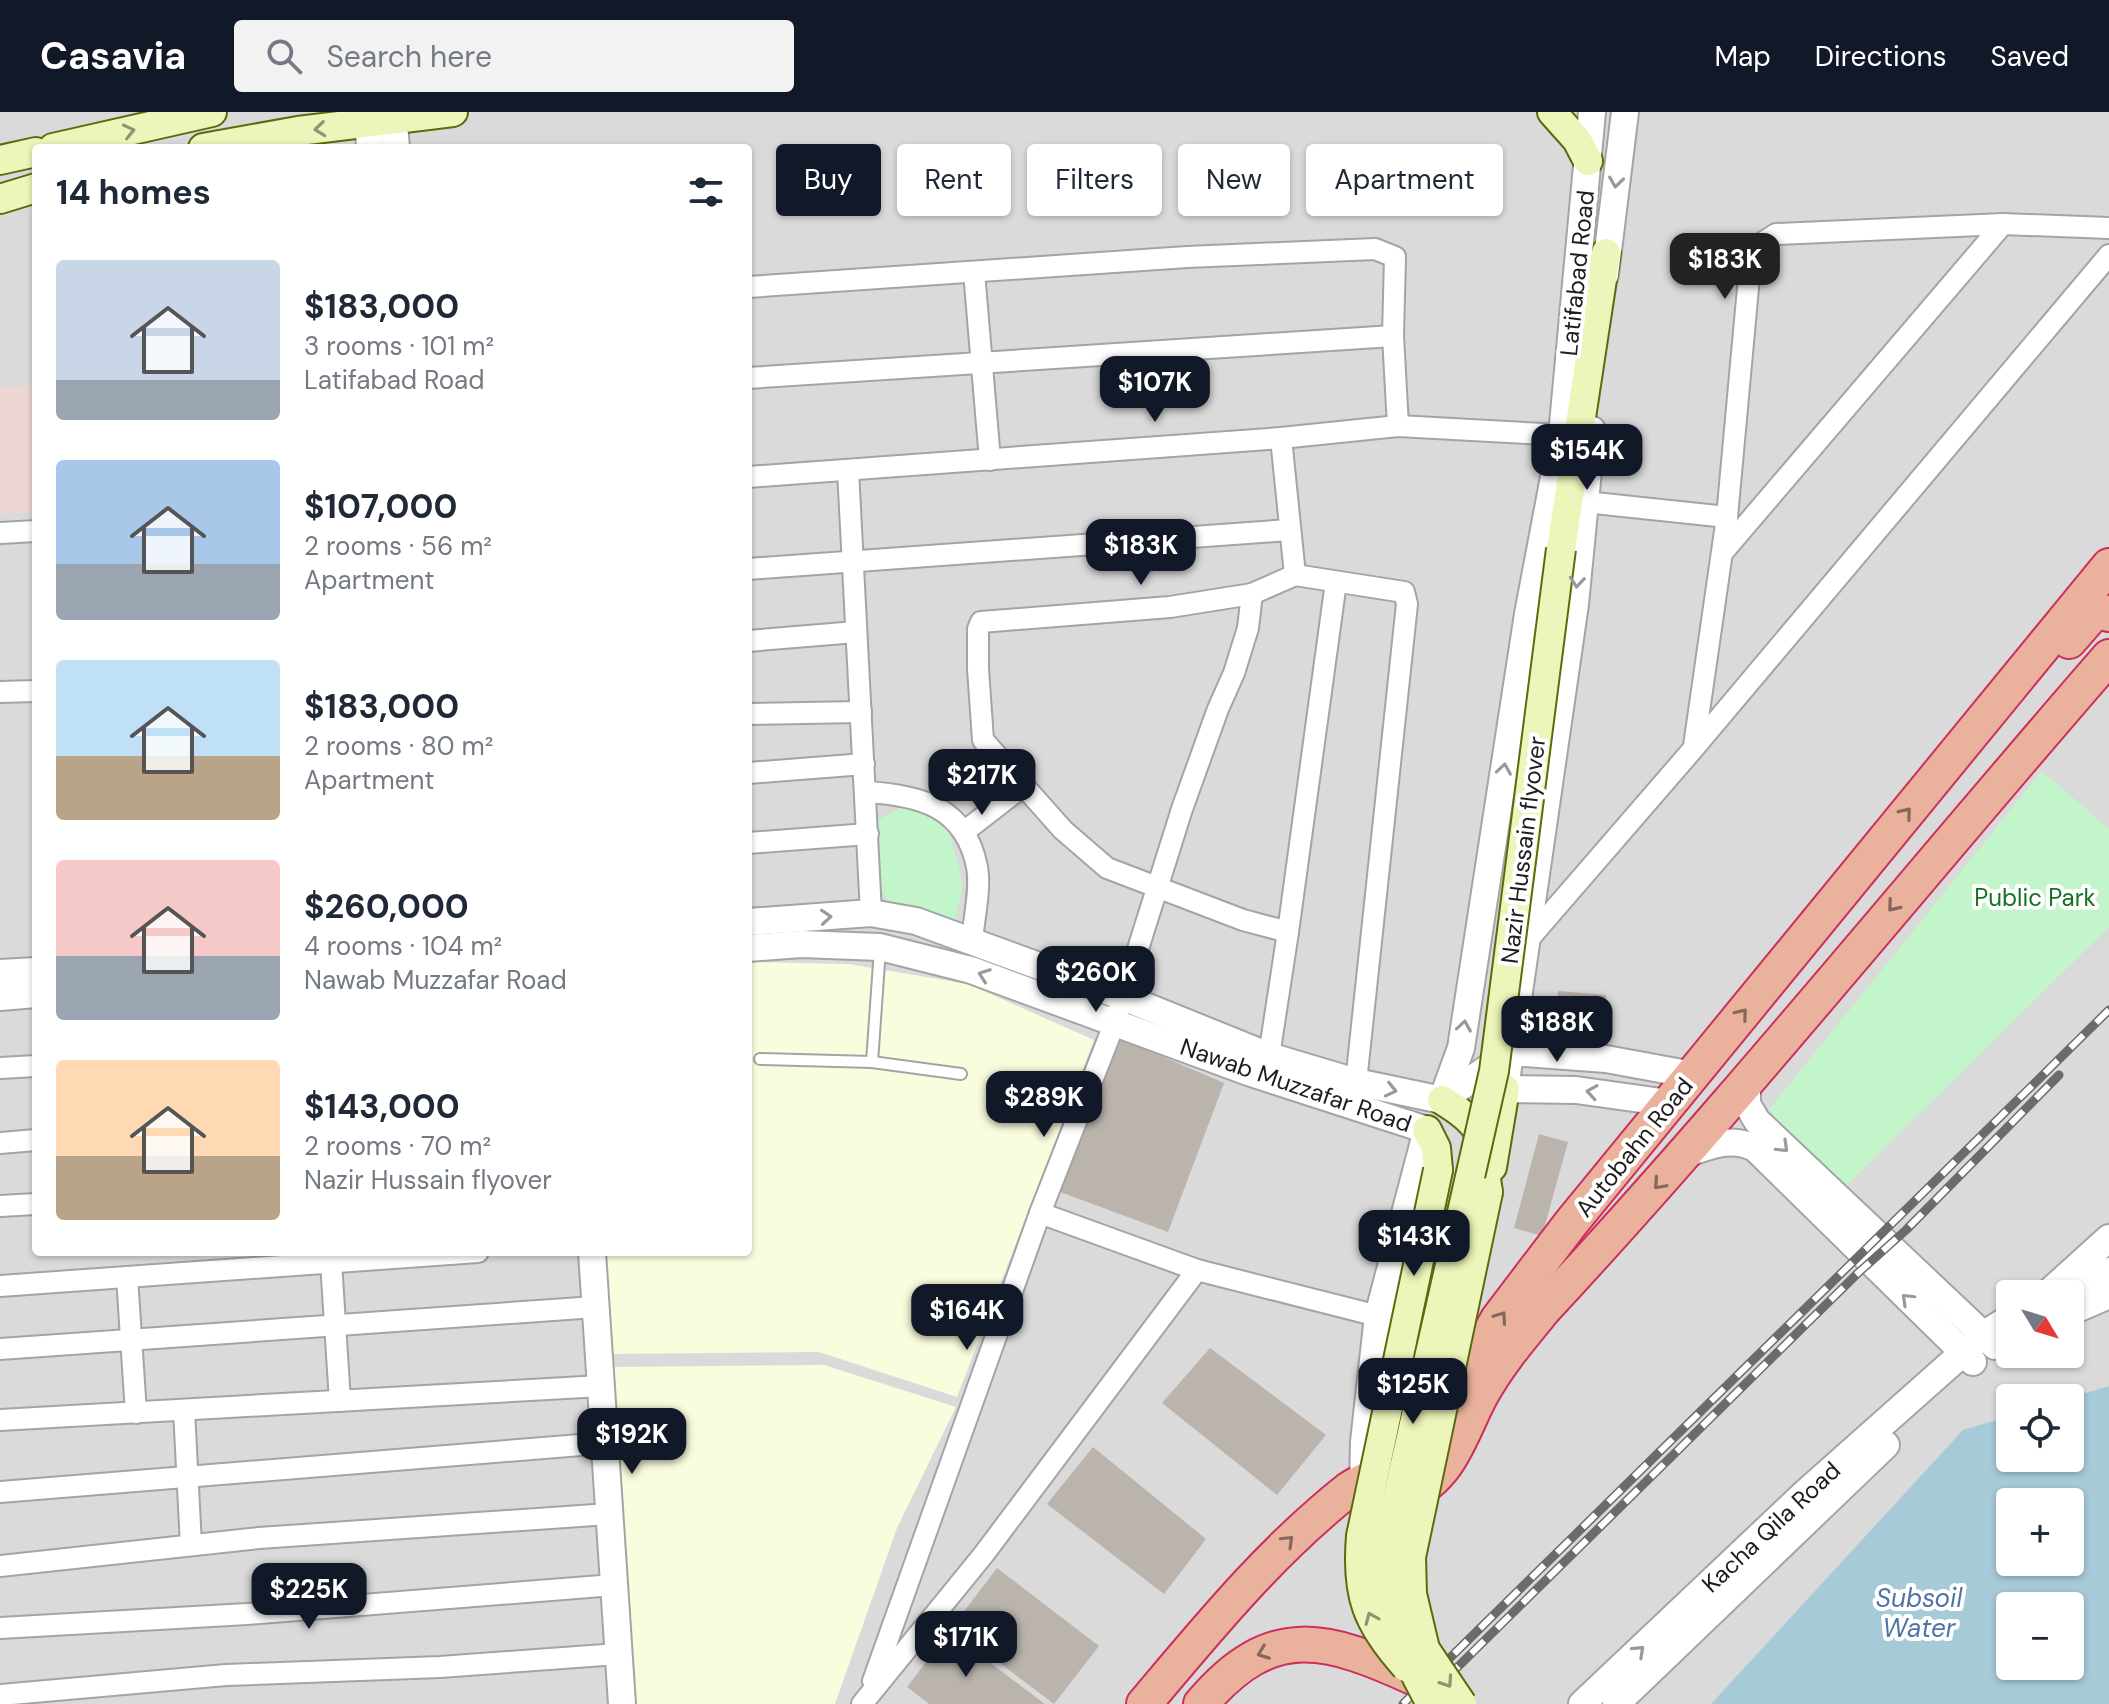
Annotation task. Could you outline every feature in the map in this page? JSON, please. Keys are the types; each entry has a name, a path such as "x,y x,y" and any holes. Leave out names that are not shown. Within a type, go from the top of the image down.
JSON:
{"highway":[{"name":"Autobahn Road","path":"1174,1704 1265,1594 1351,1518 1363,1497 1441,1422 1498,1319 1669,1103 2109,566"},
{"path":"1973,731 2001,724 2096,610 2109,614"},
{"path":"2010,770 2025,730 2109,629"},
{"name":"Autobahn Road","path":"1363,1497 1423,1488 1447,1464 1481,1395 1512,1347 1747,1083 2109,657"},
{"name":"Autobahn Road","path":"1144,1704 1246,1583 1294,1535 1352,1487 1363,1497"},
{"path":"1201,1704 1233,1669 1269,1649 1283,1646 1338,1648 1424,1678"}],"main road":[{"path":"71,144 212,112"},
{"path":"225,144 298,131 382,127 453,112"},
{"path":"1552,112 1577,140 1588,161"},
{"path":"0,160 32,153"},
{"path":"0,199 32,189"},
{"path":"1561,549 1606,253"},
{"path":"1561,549 1562,435"},
{"name":"Nazir Hussain flyover","path":"1462,1704 1424,1678 1394,1618 1384,1582 1385,1552 1494,1071 1561,549"},
{"path":"1424,1678 1412,1594 1411,1557 1488,1192 1505,1089"},
{"path":"1442,1100 1470,1118 1478,1128 1488,1192"},
{"path":"1424,1678 1380,1638 1368,1616 1361,1591 1359,1559 1361,1536 1438,1170 1436,1148 1427,1130"}],"street":[{"name":"Latifabad Road","path":"1442,1100 1461,1048 1528,614 1562,435 1574,278 1592,112"},
{"name":"Latifabad Road","path":"1505,1089 1575,604 1606,253 1625,112"},
{"path":"1694,748 1723,552 1750,266 1759,245 1776,234 2003,224 2109,228"},
{"path":"1723,552 2003,224"},
{"path":"752,287 1187,257 1375,249 1395,257 1393,336 1398,426"},
{"path":"1528,940 1694,748 2109,255"},
{"path":"974,272 990,460"},
{"path":"752,378 1393,336"},
{"path":"752,477 1281,438 1398,426 1562,435"},
{"path":"1281,438 1295,575"},
{"path":"848,470 871,913"},
{"path":"1585,502 1727,517"},
{"path":"752,569 852,559 1289,530"},
{"path":"0,533 32,531"},
{"path":"1288,932 1243,920 1107,868 1063,830 983,740 978,669 981,622 1170,607 1252,594 1295,575 1404,592 1407,597 1356,1082"},
{"path":"1269,1056 1336,582"},
{"path":"865,1700 1040,1213 1119,1010 1157,886 1218,709 1234,673 1248,628 1252,594"},
{"path":"752,641 856,632"},
{"path":"0,692 32,691"},
{"path":"752,714 861,712"},
{"path":"752,773 864,764"},
{"path":"965,831 1022,787"},
{"path":"866,792 901,794 931,802 965,831 978,869 972,940"},
{"path":"752,843 868,834"},
{"name":"Nawab Muzzafar Road","path":"752,922 871,913 916,921 972,940 1251,1073 1427,1130"},
{"name":"Nawab Muzzafar Road","path":"752,948 801,944 880,947 1119,1010 1356,1082 1442,1100"},
{"path":"0,973 32,971"},
{"path":"0,997 32,994"},
{"path":"1442,1100 1511,1052 1606,1059 1693,1075"},
{"path":"0,1068 32,1066"},
{"path":"1685,1154 1724,1141 1744,1142 1755,1148 1968,1358 1996,1340 1757,1121 1747,1104 1747,1083"},
{"path":"1470,1118 1505,1089 1576,1090 1669,1103"},
{"path":"1363,1497 1364,1442 1378,1316 1427,1130"},
{"path":"0,1143 32,1140"},
{"path":"0,1206 32,1204"},
{"path":"1040,1213 1197,1270 1378,1316"},
{"path":"2065,1280 2109,1238"},
{"path":"0,1286 377,1256"},
{"path":"592,1256 622,1704"},
{"path":"331,1262 340,1401"},
{"path":"865,1700 984,1554 1197,1270"},
{"path":"2084,1281 2109,1271"},
{"path":"127,1277 136,1413"},
{"path":"2084,1306 2109,1295"},
{"path":"0,1349 595,1307"},
{"name":"Kacha Qila Road","path":"1582,1704 1805,1493 1968,1358"},
{"name":"Kacha Qila Road","path":"1616,1704 1968,1358"},
{"path":"0,1420 601,1386"},
{"path":"184,1410 191,1545"},
{"path":"0,1492 605,1443"},
{"path":"0,1566 191,1545 609,1514"},
{"path":"0,1628 247,1614 614,1585"},
{"path":"0,1695 52,1697 226,1675 440,1667 618,1654"}],"lane":[{"path":"872,1062 880,947"},
{"path":"760,1059 872,1062 961,1074"}],"shaded area":[{"path":"0,112 2109,112 2109,1704 0,1704"},
{"path":"32,385 32,512 0,514 0,389"},
{"path":"752,962 848,964 968,984 1094,1040 957,1397 819,1352 609,1354 602,1256 752,1256"},
{"path":"824,1365 956,1407 897,1528 835,1704 636,1704 613,1367"}],"green space":[{"name":"Public Park","path":"2042,771 2109,829 2109,927 1844,1188 1768,1111"},
{"path":"902,807 948,828 963,883 955,922 893,907 881,890 878,820"}],"water":[{"name":"Subsoil Water","path":"2109,1386 2109,1704 1711,1704 1963,1430 1996,1420 1996,1472 2084,1472 2084,1394"}],"building":[{"path":"1558,991 1606,995 1602,1033 1555,1029"},
{"path":"1117,1037 1224,1083 1168,1232 1055,1190"},
{"path":"1539,1134 1568,1142 1542,1236 1514,1228"},
{"path":"1210,1348 1326,1435 1277,1495 1162,1403"},
{"path":"1093,1447 1206,1539 1164,1594 1047,1504"},
{"path":"997,1568 1099,1646 1054,1704 952,1627"},
{"path":"949,1632 1045,1704 929,1704 907,1687"}],"railway":[{"path":"1403,1704 2109,1010"},
{"path":"1420,1704 1858,1273 1906,1230 2059,1075"}]}
